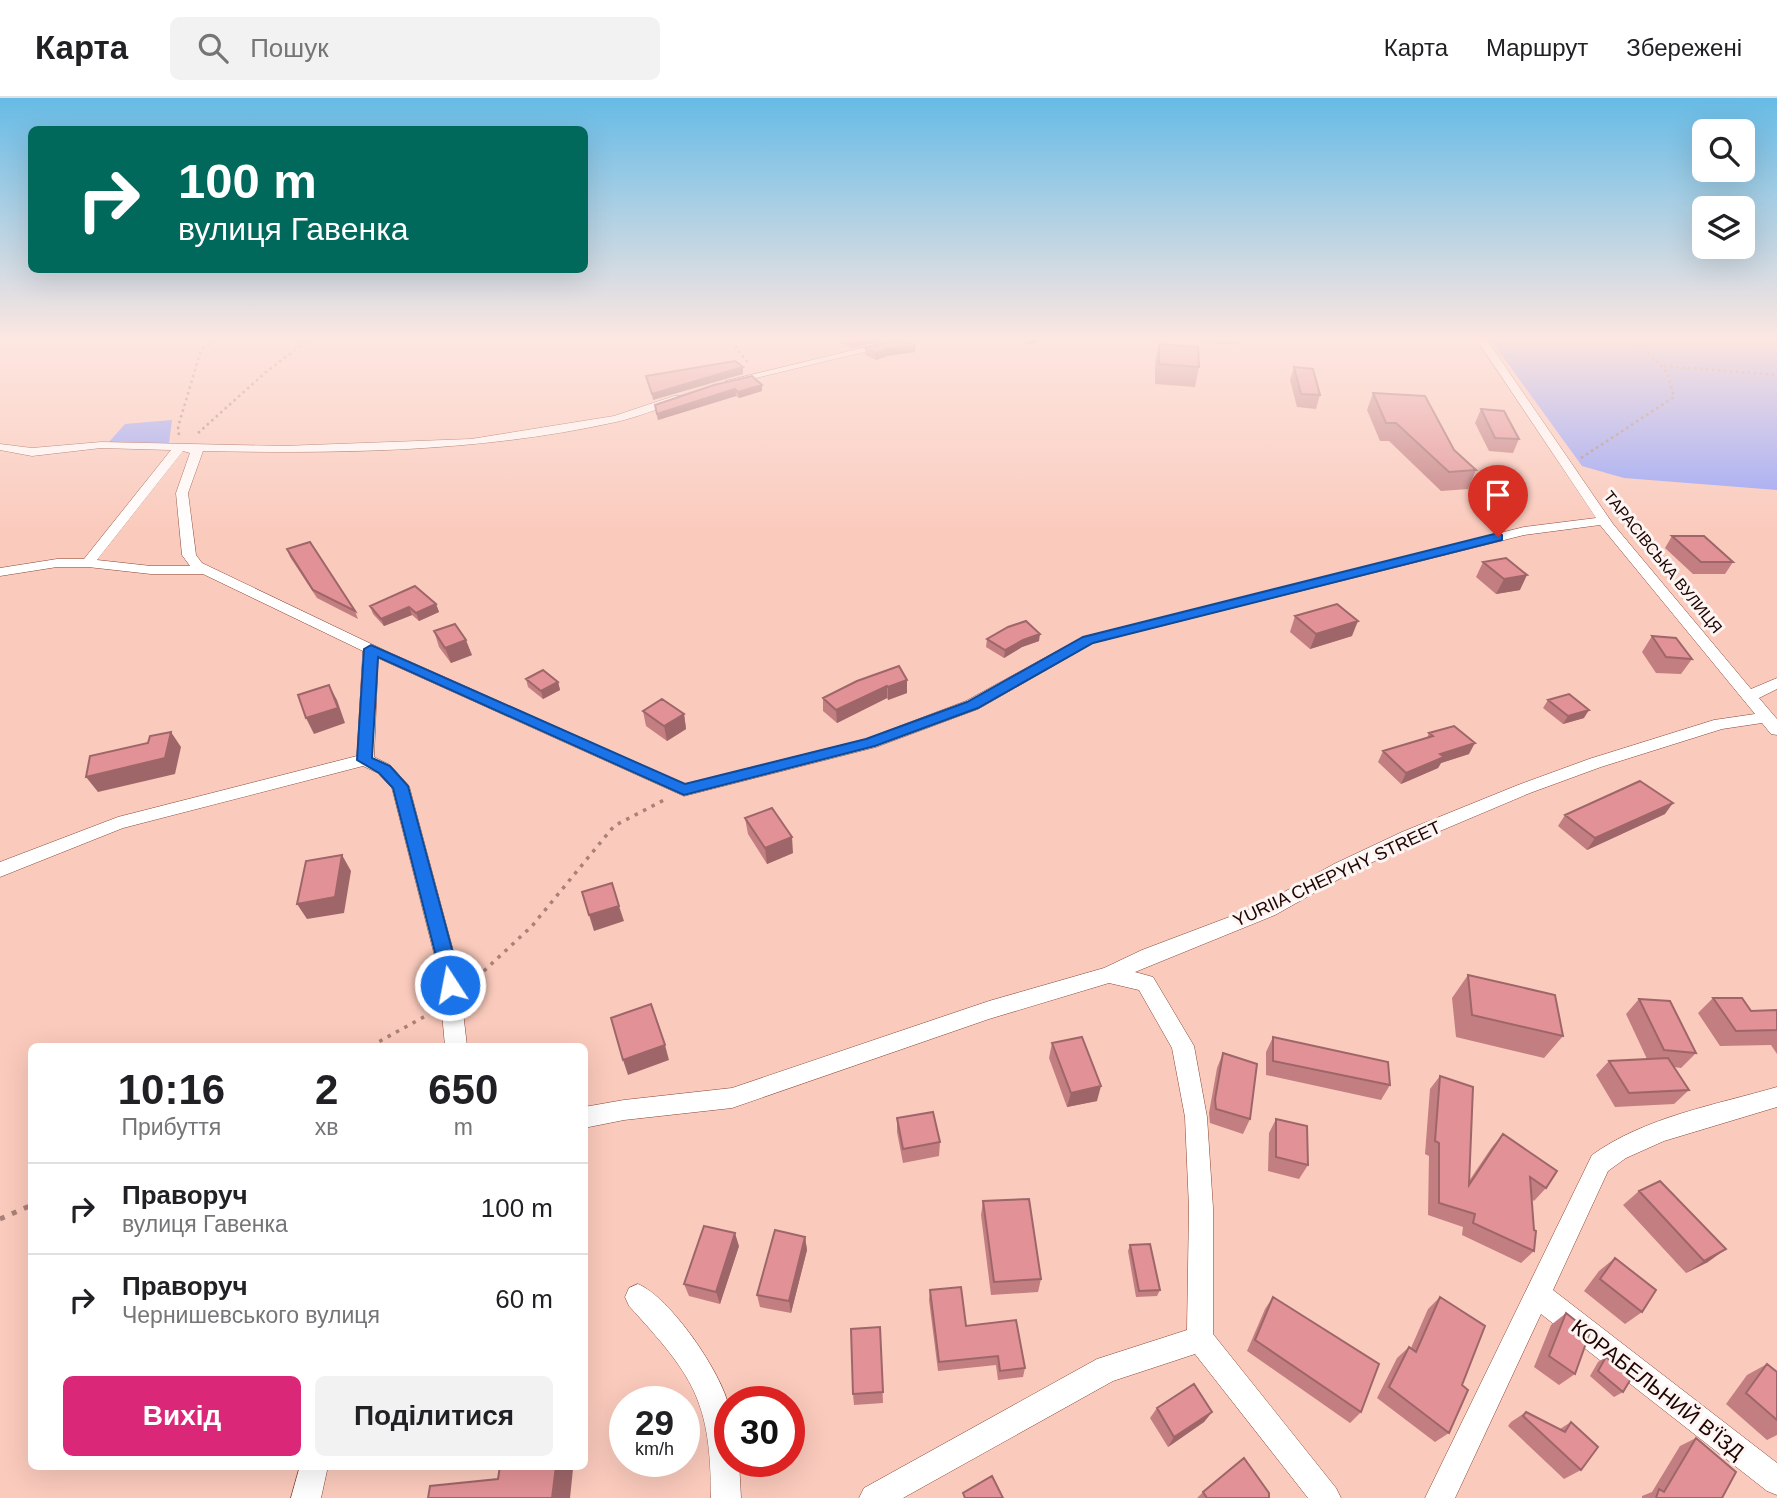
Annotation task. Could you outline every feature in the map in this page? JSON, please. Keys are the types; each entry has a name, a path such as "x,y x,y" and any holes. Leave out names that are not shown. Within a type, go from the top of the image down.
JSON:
{"street":[{"path":"0,447 32,452 101,445 283,449 471,442 616,419 656,405"},
{"name":"ТАРАСІВСЬКА ВУЛИЦЯ","path":"1526,405 1604,521 1749,696 1770,717"},
{"path":"88,563 180,447"},
{"path":"180,447 197,451 182,493 188,555 197,566 371,649 684,790 870,743 972,705 1088,640 1524,531 1604,521"},
{"path":"0,572 57,564 88,563 152,570 205,570"},
{"path":"365,760 371,649"},
{"path":"1749,696 1777,683"},
{"name":"YURIIA CHEPYHY STREET","path":"588,1117 732,1098 989,1010 1109,975 1149,956 1268,910 1341,869 1408,837 1524,789 1720,723 1770,717"},
{"path":"0,870 118,823 365,760 384,769 400,786 448,968 456,1043"},
{"path":"1109,975 1146,984 1183,1046 1196,1117 1200,1195 1200,1339 1326,1498"},
{"path":"1440,1498 1539,1296 1600,1163 1626,1146 1661,1131 1777,1097"},
{"name":"КОРАБЕЛЬНИЙ В'ЇЗД","path":"1539,1296 1777,1481"},
{"path":"638,1297 683,1348 708,1387 723,1449 726,1498"},
{"path":"874,1498 1107,1369 1200,1339"},
{"path":"306,1498 313,1470"}],"path":[{"path":"180,447 178,427 184,405"},
{"path":"180,447 230,405"},
{"path":"1568,467 1663,405"},
{"path":"376,1043 452,1001 533,926 614,826 684,790"},
{"path":"0,1219 28,1207"}],"shaded area":[{"path":"1538,405 1777,405 1777,490 1624,478 1582,466"},
{"path":"172,420 169,443 109,442 125,424"}],"building":[{"path":"655,405 684,405 657,414"},
{"path":"1378,405 1430,405 1454,450 1476,470 1449,472 1396,423 1386,423"},
{"path":"1481,409 1504,411 1519,439 1495,438"},
{"path":"1672,536 1704,536 1733,562 1701,562"},
{"path":"310,542 355,611 313,590 287,549"},
{"path":"1506,558 1527,575 1504,579 1483,562"},
{"path":"415,586 436,604 416,613 409,607 381,619 370,606"},
{"path":"1337,604 1358,621 1316,634 1295,616"},
{"path":"1026,621 1040,634 1005,650 987,639 1008,627"},
{"path":"455,624 466,640 445,648 434,631"},
{"path":"1652,636 1676,638 1692,659 1666,657"},
{"path":"899,666 907,680 887,686 836,710 823,698 857,681"},
{"path":"543,670 558,682 541,691 526,679"},
{"path":"329,685 338,708 306,718 298,695"},
{"path":"1569,694 1589,710 1568,716 1548,700"},
{"path":"662,699 684,714 664,726 643,711"},
{"path":"1454,726 1475,743 1440,754 1444,757 1406,773 1383,751 1433,736 1429,733"},
{"path":"171,732 165,758 86,777 90,756 148,743 150,736"},
{"path":"1640,781 1673,803 1595,838 1565,815"},
{"path":"772,808 792,837 765,848 745,818"},
{"path":"342,855 335,897 297,904 306,861"},
{"path":"612,883 619,906 589,915 582,892"},
{"path":"1468,975 1555,995 1563,1036 1472,1015"},
{"path":"1713,998 1742,998 1751,1011 1777,1010 1777,1030 1736,1031"},
{"path":"1639,999 1670,1001 1696,1053 1664,1050"},
{"path":"651,1004 665,1045 623,1060 611,1018"},
{"path":"1082,1037 1101,1086 1071,1093 1052,1043"},
{"path":"1273,1037 1388,1062 1390,1085 1273,1061"},
{"path":"1223,1053 1257,1064 1250,1119 1216,1109 1215,1099"},
{"path":"1668,1058 1689,1090 1629,1093 1609,1061"},
{"path":"1440,1076 1473,1087 1469,1185 1503,1134 1557,1171 1546,1188 1530,1177 1536,1231 1534,1251 1473,1223 1475,1214 1439,1203 1439,1143 1435,1141"},
{"path":"933,1112 940,1142 903,1149 897,1118"},
{"path":"1276,1119 1307,1126 1308,1165 1276,1157"},
{"path":"1660,1181 1726,1249 1704,1261 1639,1191"},
{"path":"1029,1199 1041,1279 994,1282 983,1201"},
{"path":"704,1226 735,1233 716,1292 684,1284"},
{"path":"775,1230 805,1237 789,1301 757,1295"},
{"path":"1150,1244 1160,1290 1139,1291 1130,1245"},
{"path":"1615,1258 1656,1290 1642,1312 1600,1279"},
{"path":"961,1287 966,1326 1016,1320 1025,1368 1000,1371 998,1356 939,1362 930,1290"},
{"path":"1273,1297 1379,1364 1361,1412 1255,1340"},
{"path":"1440,1297 1485,1326 1462,1385 1468,1390 1449,1433 1389,1387 1409,1347 1416,1352"},
{"path":"1566,1313 1590,1332 1575,1374 1549,1356"},
{"path":"880,1327 883,1392 853,1394 851,1329"},
{"path":"1606,1357 1632,1377 1623,1392 1598,1371"},
{"path":"1767,1364 1777,1372 1777,1420 1746,1393"},
{"path":"1194,1384 1212,1412 1174,1437 1157,1408"},
{"path":"1526,1412 1565,1432 1571,1422 1598,1447 1581,1470 1523,1416"},
{"path":"1696,1438 1736,1472 1722,1498 1656,1498 1659,1489 1664,1492"},
{"path":"1244,1458 1269,1493 1269,1498 1207,1498 1203,1492"},
{"path":"499,1470 556,1470 552,1498 428,1498 430,1486 498,1479"},
{"path":"992,1476 1003,1498 965,1498 963,1493"}],"route":[{"path":"450,985 448,968 400,786 384,769 365,760 371,649 684,790 870,743 972,705 1088,640 1498,537"}]}
